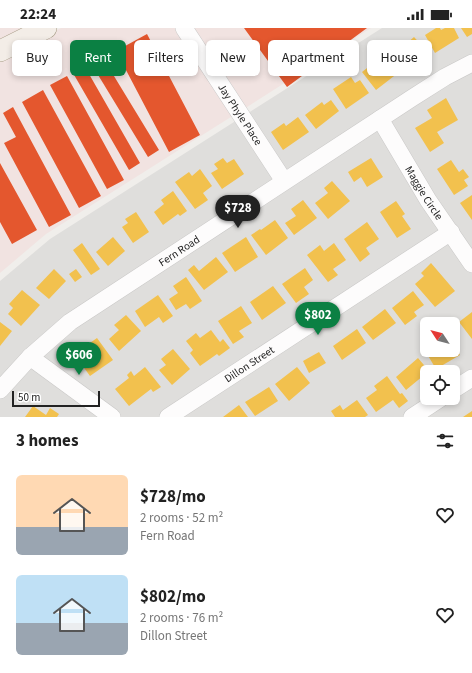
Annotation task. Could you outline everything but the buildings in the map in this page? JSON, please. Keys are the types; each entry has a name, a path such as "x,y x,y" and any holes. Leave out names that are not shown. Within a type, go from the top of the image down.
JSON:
{"main road":[{"path":"0,51 18,34 46,28"}],"street":[{"name":"Jay Phyle Place","path":"184,28 284,181"},
{"name":"Fern Road","path":"0,390 30,356 70,322 445,77 472,63"},
{"name":"Maggie Circle","path":"380,119 428,200 472,264"},
{"name":"Dillon Street","path":"168,417 451,232"},
{"path":"30,356 112,417"},
{"path":"460,386 472,378"},
{"path":"412,417 430,405"}],"shaded area":[{"path":"0,28 31,28 0,43"},
{"path":"61,28 176,28 184,40 134,40 134,76 198,76 198,61 206,73 206,76 208,76 234,115 46,234 0,273 0,58 12,52 12,76 62,76 62,40 37,40"},
{"path":"191,28 371,28 352,40 268,40 268,76 296,76 244,109 222,76 260,76 260,40 206,40 206,51"},
{"path":"382,28 472,28 472,417 0,417 0,281 50,239 306,76 359,76 359,43"}]}
